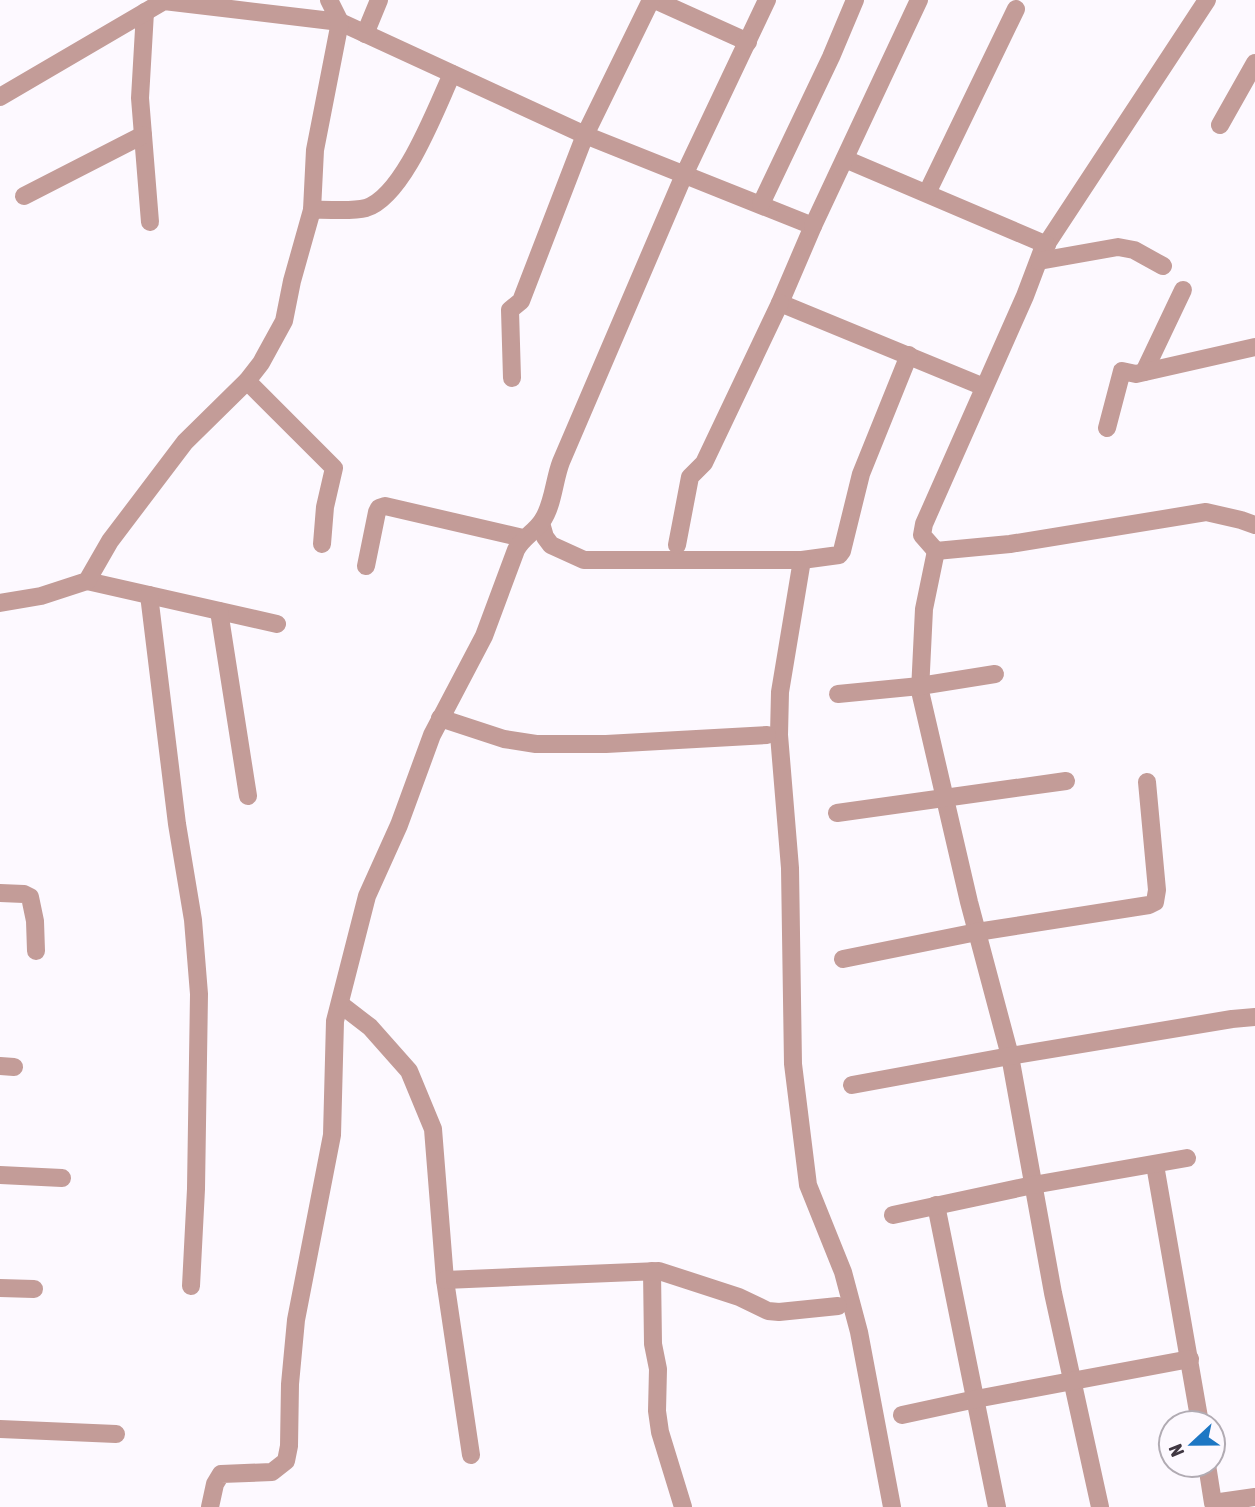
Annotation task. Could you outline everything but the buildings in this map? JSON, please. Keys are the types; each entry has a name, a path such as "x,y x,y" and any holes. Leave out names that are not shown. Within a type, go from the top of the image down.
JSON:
{"street":[{"path":"87,581 110,541 185,442 247,381 261,363 284,321 312,210 316,150 340,22 329,0"},
{"path":"365,34 379,0"},
{"path":"512,379 510,310 522,301 585,135 653,0 748,42"},
{"path":"210,1507 215,1484 222,1474 272,1472 286,1461 296,1320 332,1135 333,1031 367,896 399,825 440,718 484,636 516,550 523,538 541,523 549,507 553,482 561,462 684,175 767,0"},
{"path":"761,204 855,0"},
{"path":"677,545 690,477 704,463 919,0"},
{"path":"936,551 922,535 924,524 1043,253 1207,0"},
{"path":"0,97 161,1 340,22 585,135 813,226"},
{"path":"927,193 1016,9"},
{"path":"145,12 139,97 150,222"},
{"path":"1220,125 1255,63"},
{"path":"312,210 365,208 377,202 394,187 408,166 452,74"},
{"path":"24,196 143,135"},
{"path":"845,159 927,193 1043,253 1118,247 1134,250 1163,266"},
{"path":"1144,372 1183,290"},
{"path":"780,303 984,387"},
{"path":"1107,428 1122,371 1136,374 1255,346"},
{"path":"541,523 545,537 551,545 584,560 802,560 839,555 861,474 909,355"},
{"path":"247,381 334,468 325,507 322,544"},
{"path":"366,566 377,512 385,506 523,538"},
{"path":"936,551 1010,544 1206,512 1255,525"},
{"path":"936,551 923,609 920,686 977,932 1010,1056 1053,1293 1100,1507"},
{"path":"802,560 780,692 779,735 790,868 793,1064 808,1185 843,1272 859,1332 892,1507"},
{"path":"0,603 41,596 87,581 277,624"},
{"path":"149,595 177,824 193,920 199,994 196,1189 191,1286"},
{"path":"219,611 248,796"},
{"path":"838,694 920,686 995,674"},
{"path":"440,718 504,739 536,744 606,744 767,735"},
{"path":"837,813 1066,781"},
{"path":"843,959 977,932 1155,902 1157,890 1147,782"},
{"path":"0,893 24,894 30,897 35,921 36,951"},
{"path":"340,1004 370,1027 409,1071 433,1129 445,1280 471,1455"},
{"path":"852,1085 1010,1056 1255,1017"},
{"path":"893,1215 1033,1185 1187,1158"},
{"path":"1155,1165 1198,1409"},
{"path":"0,1175 62,1178"},
{"path":"936,1205 997,1507"},
{"path":"445,1280 652,1271 738,1297 768,1311 838,1306"},
{"path":"652,1271 653,1344 658,1369 657,1411 660,1432 683,1507"},
{"path":"0,1288 34,1289"},
{"path":"902,1415 1190,1359"},
{"path":"0,1429 116,1434"},
{"path":"1209,1479 1213,1503 1255,1497"}]}
